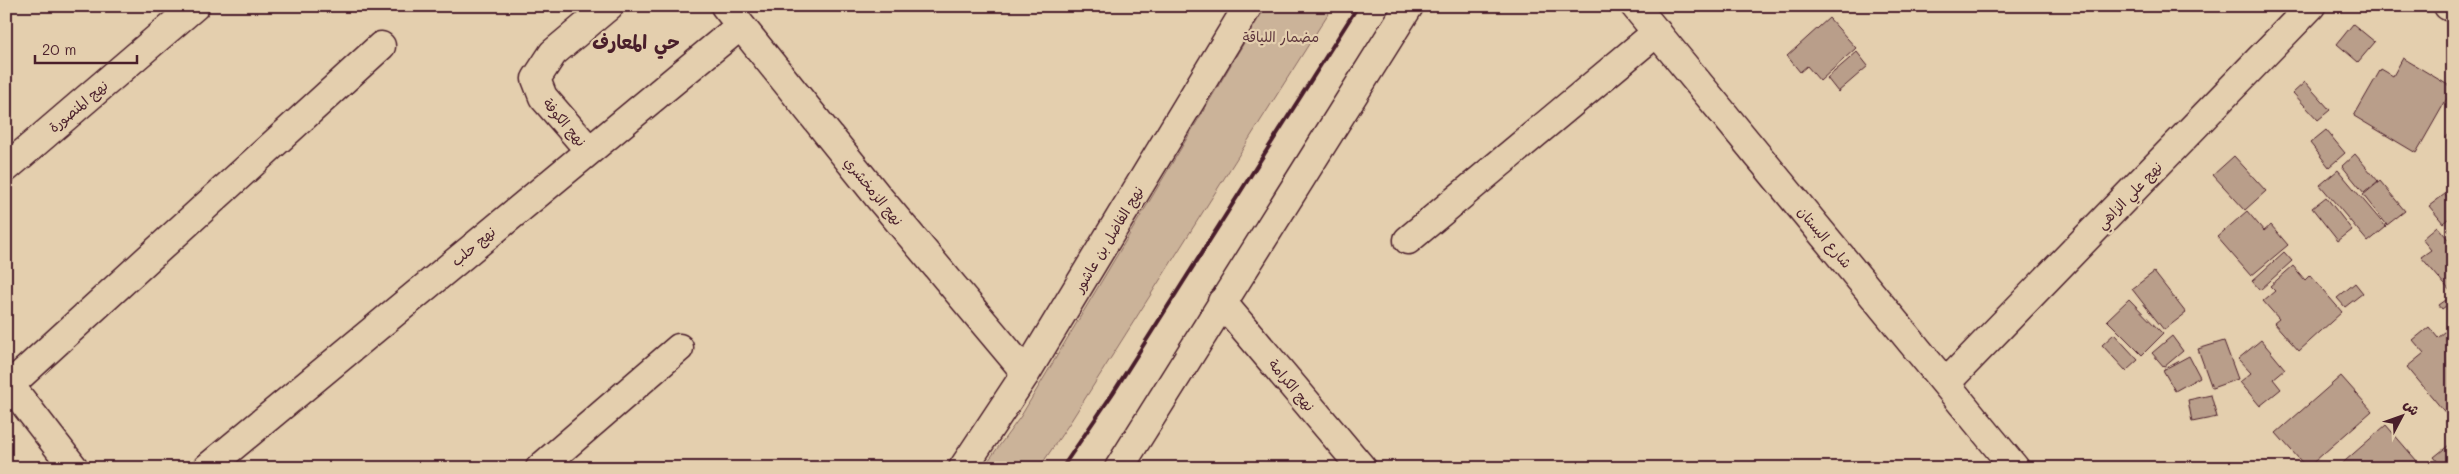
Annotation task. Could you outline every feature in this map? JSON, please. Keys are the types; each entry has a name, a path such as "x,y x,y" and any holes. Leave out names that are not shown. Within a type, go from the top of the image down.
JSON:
{"street":[{"name":"نهج المنصورة","path":"6,168 195,6"},
{"name":"نهج الكوفة","path":"589,150 543,97 536,79 553,53 609,6"},
{"name":"نهج الفاضل بن عاشور","path":"963,468 1026,373 1248,6"},
{"path":"1120,468 1222,302 1409,6"},
{"name":"شارع البستان","path":"1635,6 2015,468"},
{"name":"نهج علي الزاهي","path":"1946,383 2311,6"},
{"path":"2448,6 2453,8"},
{"name":"نهج حلب","path":"207,468 589,150 732,16"},
{"name":"نهج الزمخشري","path":"732,16 880,200 1026,373"},
{"path":"1408,240 1657,32"},
{"path":"74,468 8,382 381,46"},
{"name":"نهج الكرامة","path":"1222,302 1362,468"},
{"path":"540,468 679,348"}],"green space":[{"name":"مضمار اللياقة","path":"1266,6 1333,6 1069,424 1039,468 983,468 1021,416"}],"building":[{"path":"1829,18 1856,48 1820,81 1807,66 1800,72 1787,56"},
{"path":"2353,24 2375,42 2358,62 2337,44"},
{"path":"1857,52 1868,66 1838,92 1827,78"},
{"path":"2403,58 2453,88 2416,153 2354,116 2381,69 2393,76"},
{"path":"2305,82 2330,110 2318,120 2293,93"},
{"path":"2326,130 2345,153 2329,167 2310,143"},
{"path":"2453,131 2453,145 2446,137"},
{"path":"2355,154 2378,181 2364,193 2342,166"},
{"path":"2234,156 2266,191 2245,210 2213,175"},
{"path":"2338,170 2386,227 2368,242 2320,185"},
{"path":"2380,181 2405,211 2387,225 2363,195"},
{"path":"2445,194 2453,203 2453,215 2443,223 2429,206"},
{"path":"2326,197 2352,230 2338,241 2312,208"},
{"path":"2247,211 2264,231 2271,225 2288,245 2251,276 2217,237"},
{"path":"2453,225 2453,237 2447,229"},
{"path":"2437,226 2453,245 2453,291 2451,292 2421,257 2431,250 2422,239"},
{"path":"2284,252 2292,261 2260,290 2252,281"},
{"path":"2293,266 2305,280 2310,275 2342,312 2299,351 2274,323 2279,319 2263,301 2275,291 2270,286"},
{"path":"2154,272 2186,313 2164,330 2132,289"},
{"path":"2355,283 2363,293 2345,307 2337,298"},
{"path":"2453,295 2453,311 2446,306 2442,309 2439,305"},
{"path":"2129,299 2163,334 2142,355 2107,320"},
{"path":"2429,327 2438,338 2446,331 2453,339 2453,422 2407,367 2424,353 2413,340"},
{"path":"2114,334 2138,360 2126,371 2102,345"},
{"path":"2172,336 2183,351 2164,367 2152,353"},
{"path":"2261,340 2285,369 2273,379 2281,389 2260,406 2240,382 2251,373 2238,359"},
{"path":"2224,341 2238,379 2212,388 2198,349"},
{"path":"2189,356 2200,377 2175,391 2163,370"},
{"path":"2341,376 2372,411 2307,468 2276,433"},
{"path":"2211,395 2217,417 2192,422 2188,400"},
{"path":"2386,425 2423,468 2337,468"},
{"path":"2449,445 2453,450 2453,468 2443,468 2434,457"}],"railway":[{"path":"1062,468 1113,393 1358,6"}],"district":[{"name":"حي المعارف","path":"636,41"}]}
